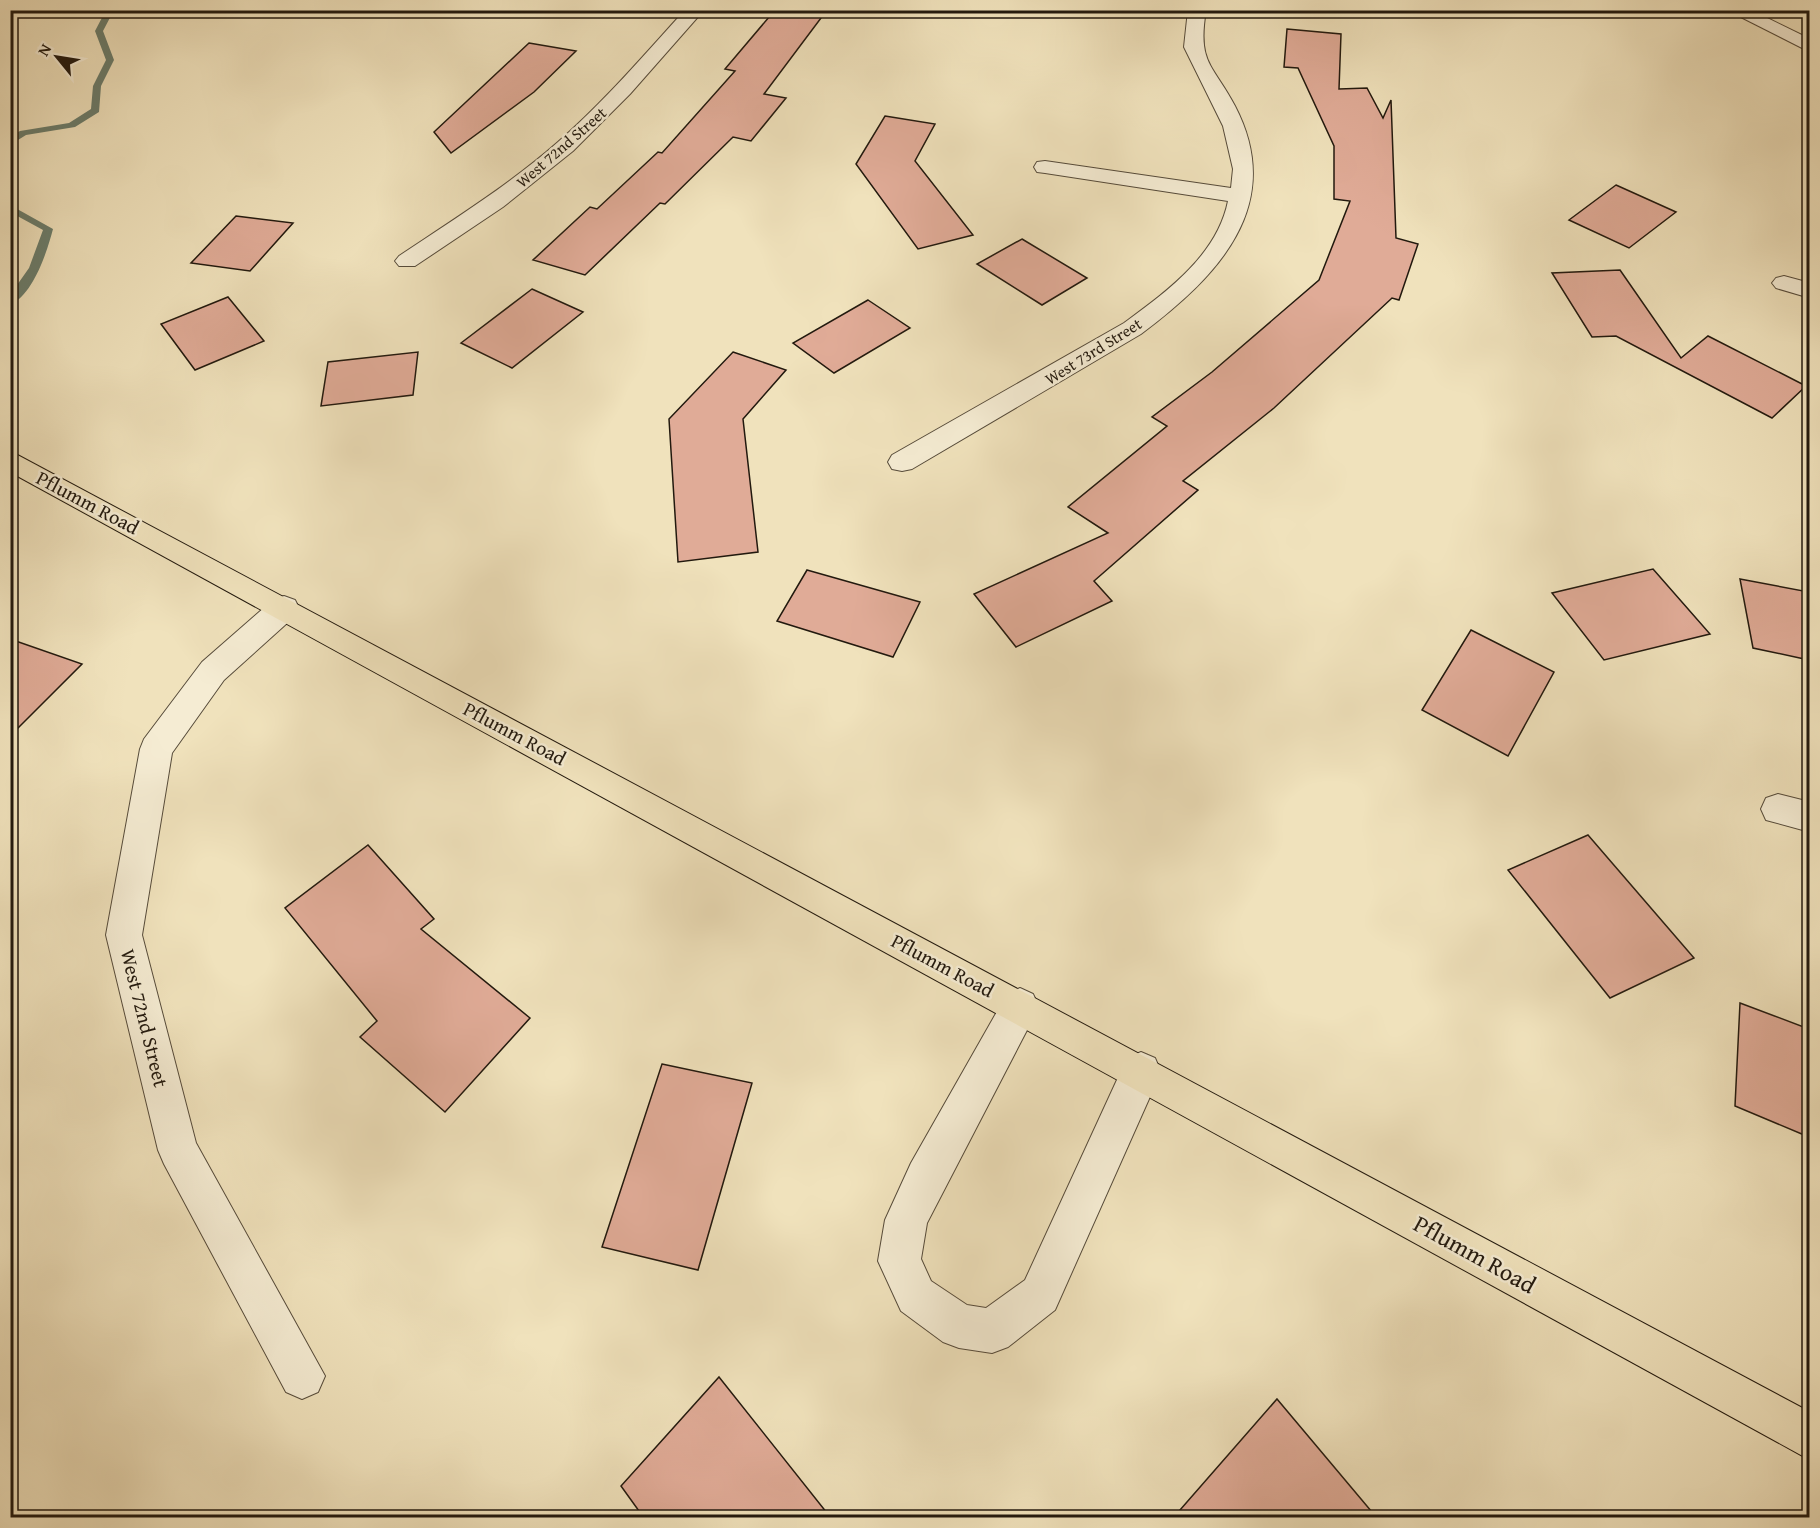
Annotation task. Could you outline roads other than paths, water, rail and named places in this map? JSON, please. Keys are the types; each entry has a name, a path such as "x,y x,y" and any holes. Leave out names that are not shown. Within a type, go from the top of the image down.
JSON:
{"main road":[{"name":"Pflumm Road","path":"10,460 1020,1006 1809,1437"}],"street":[{"name":"West 72nd Street","path":"407,261 492,204 545,164 610,105 695,10"},
{"name":"West 73rd Street","path":"902,462 1118,339 1167,302 1204,266 1222,243 1236,217 1244,176 1234,127 1223,102 1198,61 1193,46 1197,10"},
{"path":"1736,10 1809,46"},
{"path":"1045,167 1240,196"},
{"path":"1784,283 1809,291"},
{"name":"West 72nd Street","path":"284,608 213,671 156,748 124,935 178,1150 302,1376"},
{"path":"1020,1006 926,1178 906,1220 899,1261 916,1296 959,1326 992,1331 1040,1295 1141,1072"}],"waterway":[{"path":"10,142 23,133 72,125 96,110 97,86 110,60 99,31 110,10"},
{"path":"10,208 48,229 34,268 24,286 10,302"}]}
